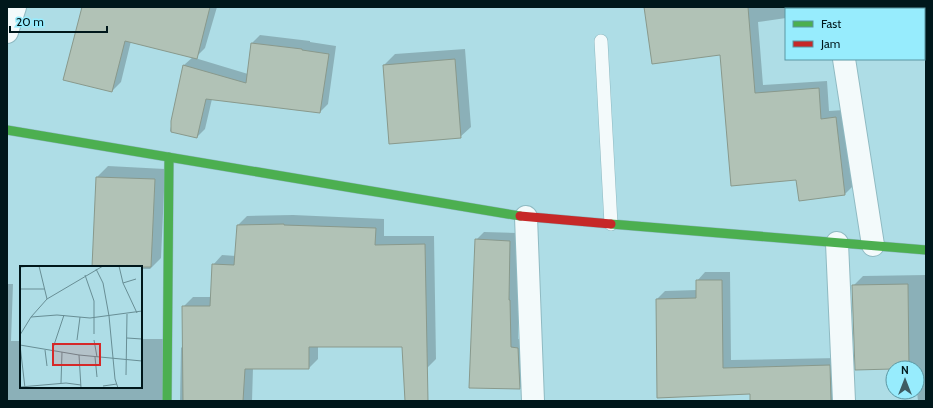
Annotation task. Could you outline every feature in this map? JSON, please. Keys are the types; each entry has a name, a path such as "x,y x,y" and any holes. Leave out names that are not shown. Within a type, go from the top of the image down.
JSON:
{"street":[{"path":"7,32 15,7"},
{"path":"844,60 873,245"},
{"path":"7,130 526,217 926,250"},
{"path":"166,401 169,157"},
{"path":"526,217 532,401"},
{"path":"836,243 844,401"}],"lane":[{"path":"600,41 611,224"}],"building":[{"path":"82,7 210,7 197,59 125,41 112,92 63,80"},
{"path":"644,7 748,7 755,93 819,88 821,119 836,117 845,195 799,201 796,180 731,186 720,55 652,64"},
{"path":"251,43 329,54 320,113 206,99 197,138 171,132 171,121 183,65 246,83"},
{"path":"455,59 461,138 389,144 383,65"},
{"path":"96,177 155,179 151,267 92,266"},
{"path":"284,224 376,228 375,245 425,244 428,401 405,401 402,347 309,347 309,369 245,369 243,401 183,401 182,306 210,306 212,264 234,265 237,225"},
{"path":"475,239 510,241 509,300 511,347 518,348 520,389 469,388"},
{"path":"696,280 722,280 723,368 830,365 831,401 750,401 750,394 657,398 656,299 696,298"},
{"path":"908,284 909,360 885,360 885,369 855,370 852,285"}],"traffic: fast":[{"path":"7,130 520,216"},
{"path":"167,401 169,157"},
{"path":"611,224 926,250"}],"traffic: jam":[{"path":"520,216 611,224"}]}
